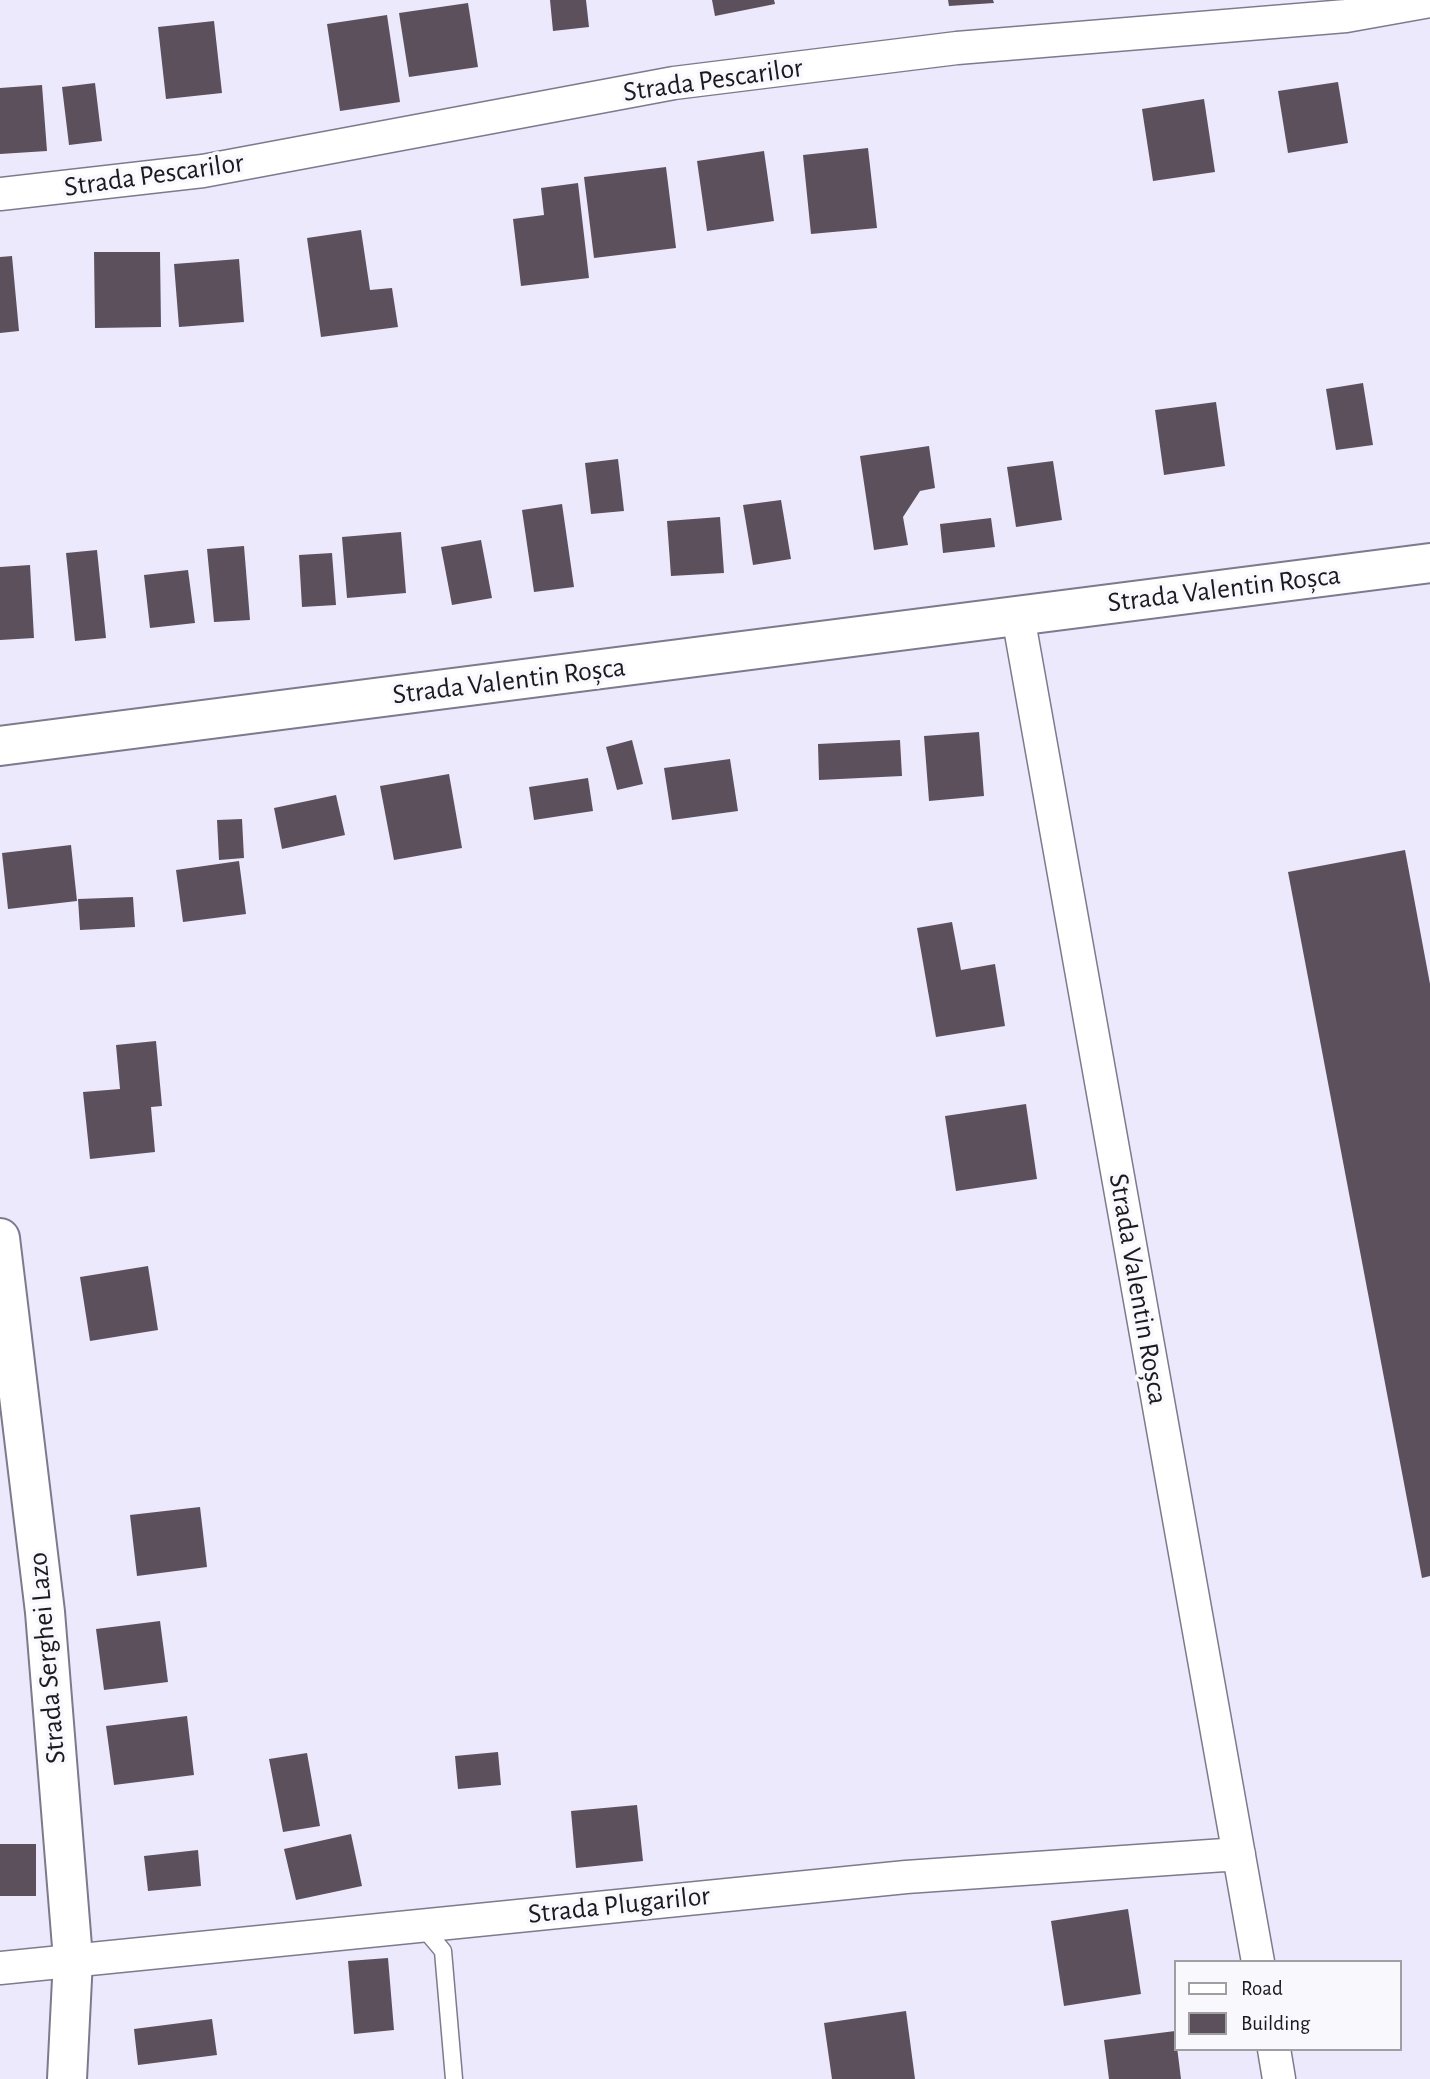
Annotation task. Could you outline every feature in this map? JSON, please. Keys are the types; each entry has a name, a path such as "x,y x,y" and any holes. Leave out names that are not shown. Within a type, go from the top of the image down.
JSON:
{"main road":[{"name":"Strada Valentin Roșca","path":"0,746 1430,563"},
{"name":"Strada Serghei Lazo","path":"0,1238 7,1354 45,1612 73,1959 67,2079"}],"street":[{"name":"Strada Pescarilor","path":"0,194 202,171 674,83 957,48 1346,16 1430,1"},
{"name":"Strada Valentin Roșca","path":"1018,616 1258,1960"},
{"name":"Strada Plugarilor","path":"0,1968 906,1877 1239,1854"},
{"path":"1274,2051 1279,2079"}],"lane":[{"path":"421,1924 443,1951 454,2079"}],"building":[{"path":"550,0 586,0 589,27 553,31"},
{"path":"712,0 774,0 775,4 715,16"},
{"path":"948,0 993,0 994,3 949,6"},
{"path":"468,3 478,67 409,77 399,13"},
{"path":"387,15 400,102 340,111 327,24"},
{"path":"214,21 222,93 166,99 158,27"},
{"path":"1338,82 1348,143 1288,153 1278,91"},
{"path":"95,83 102,141 69,145 62,87"},
{"path":"42,85 47,151 0,154 0,88"},
{"path":"1204,99 1215,172 1153,181 1142,109"},
{"path":"868,148 877,228 811,234 803,155"},
{"path":"764,151 774,221 707,231 697,161"},
{"path":"666,167 676,248 594,258 584,177"},
{"path":"578,183 589,278 521,286 513,219 544,215 541,188"},
{"path":"361,230 370,290 392,288 398,327 321,337 307,238"},
{"path":"94,252 160,252 161,327 95,328"},
{"path":"12,256 19,331 0,333 0,257"},
{"path":"239,259 244,322 179,327 174,264"},
{"path":"1363,383 1373,445 1336,450 1326,389"},
{"path":"1216,402 1225,466 1164,475 1155,410"},
{"path":"929,446 935,488 920,491 903,517 908,545 874,550 860,456"},
{"path":"618,459 624,511 591,514 585,463"},
{"path":"1053,461 1062,520 1016,527 1007,467"},
{"path":"781,500 791,559 753,565 743,505"},
{"path":"562,504 574,587 534,592 522,510"},
{"path":"720,517 724,573 671,576 667,521"},
{"path":"991,518 995,547 943,553 940,524"},
{"path":"401,532 406,593 347,598 342,537"},
{"path":"481,540 492,598 452,605 441,547"},
{"path":"244,546 250,620 214,622 207,549"},
{"path":"97,550 106,638 75,641 66,553"},
{"path":"332,553 336,605 302,607 299,555"},
{"path":"30,565 34,638 0,640 0,567"},
{"path":"188,570 195,623 150,628 144,575"},
{"path":"979,732 984,796 929,801 924,736"},
{"path":"632,740 643,784 617,790 606,747"},
{"path":"900,740 902,776 819,780 818,744"},
{"path":"730,759 738,811 672,820 664,768"},
{"path":"449,774 462,848 394,860 380,786"},
{"path":"588,778 593,811 534,820 529,787"},
{"path":"336,795 345,835 282,849 274,808"},
{"path":"242,819 244,858 219,860 217,820"},
{"path":"71,845 77,901 8,909 2,853"},
{"path":"1405,850 1430,984 1430,1576 1422,1578 1288,872"},
{"path":"239,861 246,914 183,922 176,870"},
{"path":"133,897 135,927 80,930 78,899"},
{"path":"952,922 961,970 995,964 1005,1026 936,1037 917,928"},
{"path":"156,1041 162,1106 151,1107 155,1152 90,1159 83,1092 120,1089 116,1045"},
{"path":"1026,1104 1037,1179 956,1191 945,1116"},
{"path":"148,1266 158,1330 90,1341 80,1277"},
{"path":"200,1507 207,1567 137,1576 130,1515"},
{"path":"160,1621 168,1682 104,1690 96,1629"},
{"path":"187,1716 194,1775 114,1785 106,1726"},
{"path":"498,1752 501,1785 458,1789 455,1756"},
{"path":"307,1753 320,1826 283,1832 269,1759"},
{"path":"637,1805 643,1861 576,1868 571,1811"},
{"path":"351,1834 362,1886 296,1900 284,1849"},
{"path":"0,1844 36,1844 36,1896 0,1896"},
{"path":"198,1850 201,1886 148,1891 144,1856"},
{"path":"1128,1909 1141,1994 1064,2006 1051,1921"},
{"path":"388,1958 394,2030 354,2034 348,1961"},
{"path":"906,2011 915,2079 832,2079 824,2023"},
{"path":"212,2019 217,2055 138,2065 134,2029"},
{"path":"1174,2031 1174,2051 1178,2051 1181,2079 1109,2079 1104,2040"}]}
